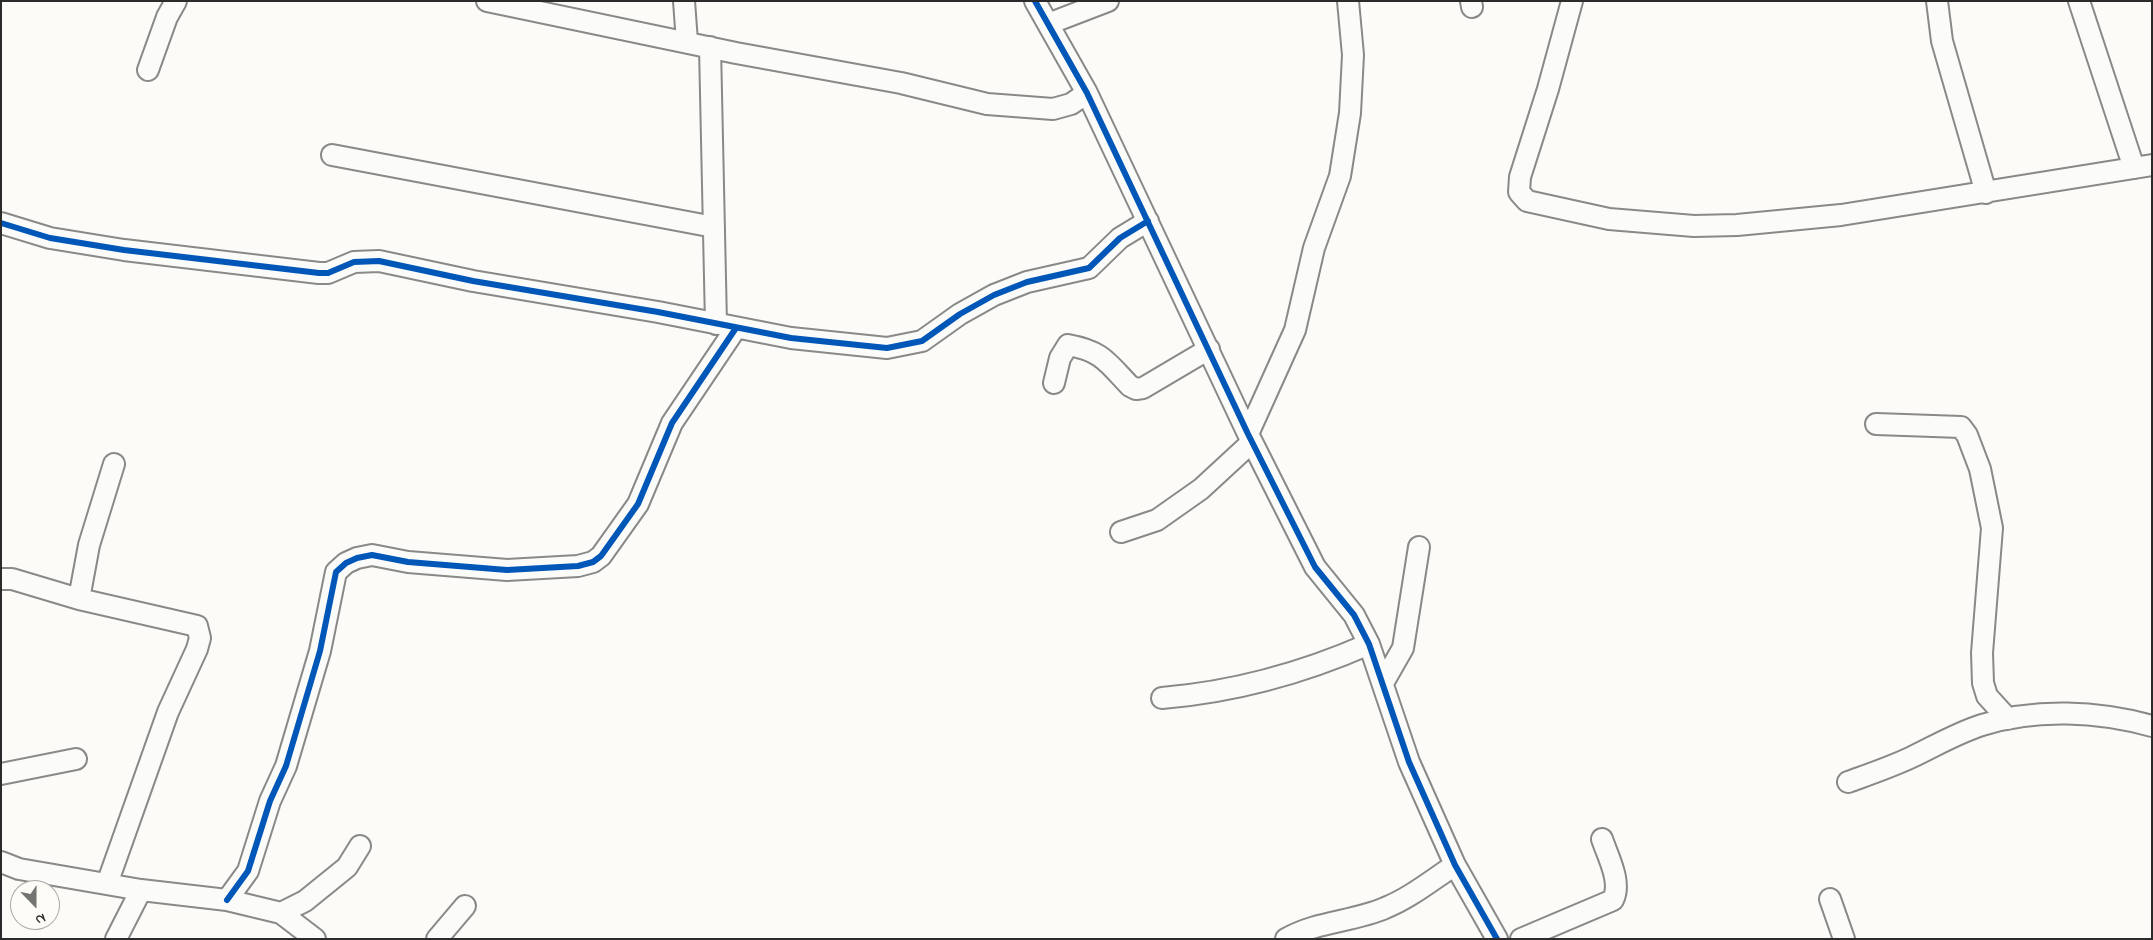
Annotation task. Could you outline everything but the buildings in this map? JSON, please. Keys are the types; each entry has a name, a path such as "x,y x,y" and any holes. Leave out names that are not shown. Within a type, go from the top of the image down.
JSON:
{"street":[{"path":"148,70 167,17 176,1"},
{"path":"487,1 710,47 902,82 987,104 1053,109 1071,104 1087,93"},
{"path":"684,1 687,42"},
{"path":"1035,1 1087,93 1250,438 1315,567 1354,615 1369,644 1409,762 1454,865 1496,939"},
{"path":"1048,24 1108,1"},
{"path":"1121,532 1157,520 1201,489 1250,438 1295,330 1314,248 1340,176 1350,113 1353,56 1348,1"},
{"path":"1572,1 1548,89 1520,177 1519,192 1526,201 1610,219 1694,226 1737,225 1840,215 1986,193 2143,166 2079,1"},
{"path":"1937,1 1942,41 1986,193"},
{"path":"710,47 716,324"},
{"path":"332,155 714,227"},
{"path":"1,223 50,238 124,250 319,273 328,273 354,262 379,261 473,281 791,338 886,348 922,341 960,314 994,296 1027,282 1089,268 1120,238 1148,221"},
{"path":"227,900 248,870 270,801 286,766 320,651 336,572 346,563 357,558 372,555 408,562 507,570 578,566 593,562 601,556 638,504 672,424 736,328"},
{"path":"1054,383 1060,358 1068,345 1087,348 1101,355 1130,386 1136,389 1143,388 1209,349"},
{"path":"1876,424 1961,427 1967,435 1980,469 1992,528 1982,653 1983,683 1987,696 2008,719"},
{"path":"79,599 89,545 114,464"},
{"path":"1383,684 1403,648 1419,547"},
{"path":"1,579 12,579 79,599 197,626 200,638 198,649 168,712 106,884"},
{"path":"1162,698 1192,695 1260,683 1338,658 1369,644"},
{"path":"1848,782 1882,770 1959,734 2008,719 2037,715 2082,714 2152,726"},
{"path":"1,774 76,759"},
{"path":"1521,939 1613,900 1617,892 1616,883 1602,839"},
{"path":"281,913 305,901 347,867 360,846"},
{"path":"1,862 19,869 141,890 227,900 281,913 315,939"},
{"path":"1286,939 1314,926 1386,908 1410,895 1454,865"},
{"path":"116,939 141,890"},
{"path":"1830,899 1844,939"},
{"path":"437,939 465,906"}],"cycle path":[{"path":"1035,1 1087,93 1248,434 1315,567 1354,615 1369,644 1409,762 1455,865 1497,939"},
{"path":"1,223 50,238 124,250 319,273 328,273 354,262 379,261 473,281 658,312 791,338 887,348 922,341 960,314 994,295 1027,282 1089,268 1120,238 1148,221"},
{"path":"227,900 248,871 270,801 286,766 320,651 336,572 346,563 357,558 372,555 408,562 507,570 578,566 593,562 601,556 638,504 672,423 736,328"}]}
